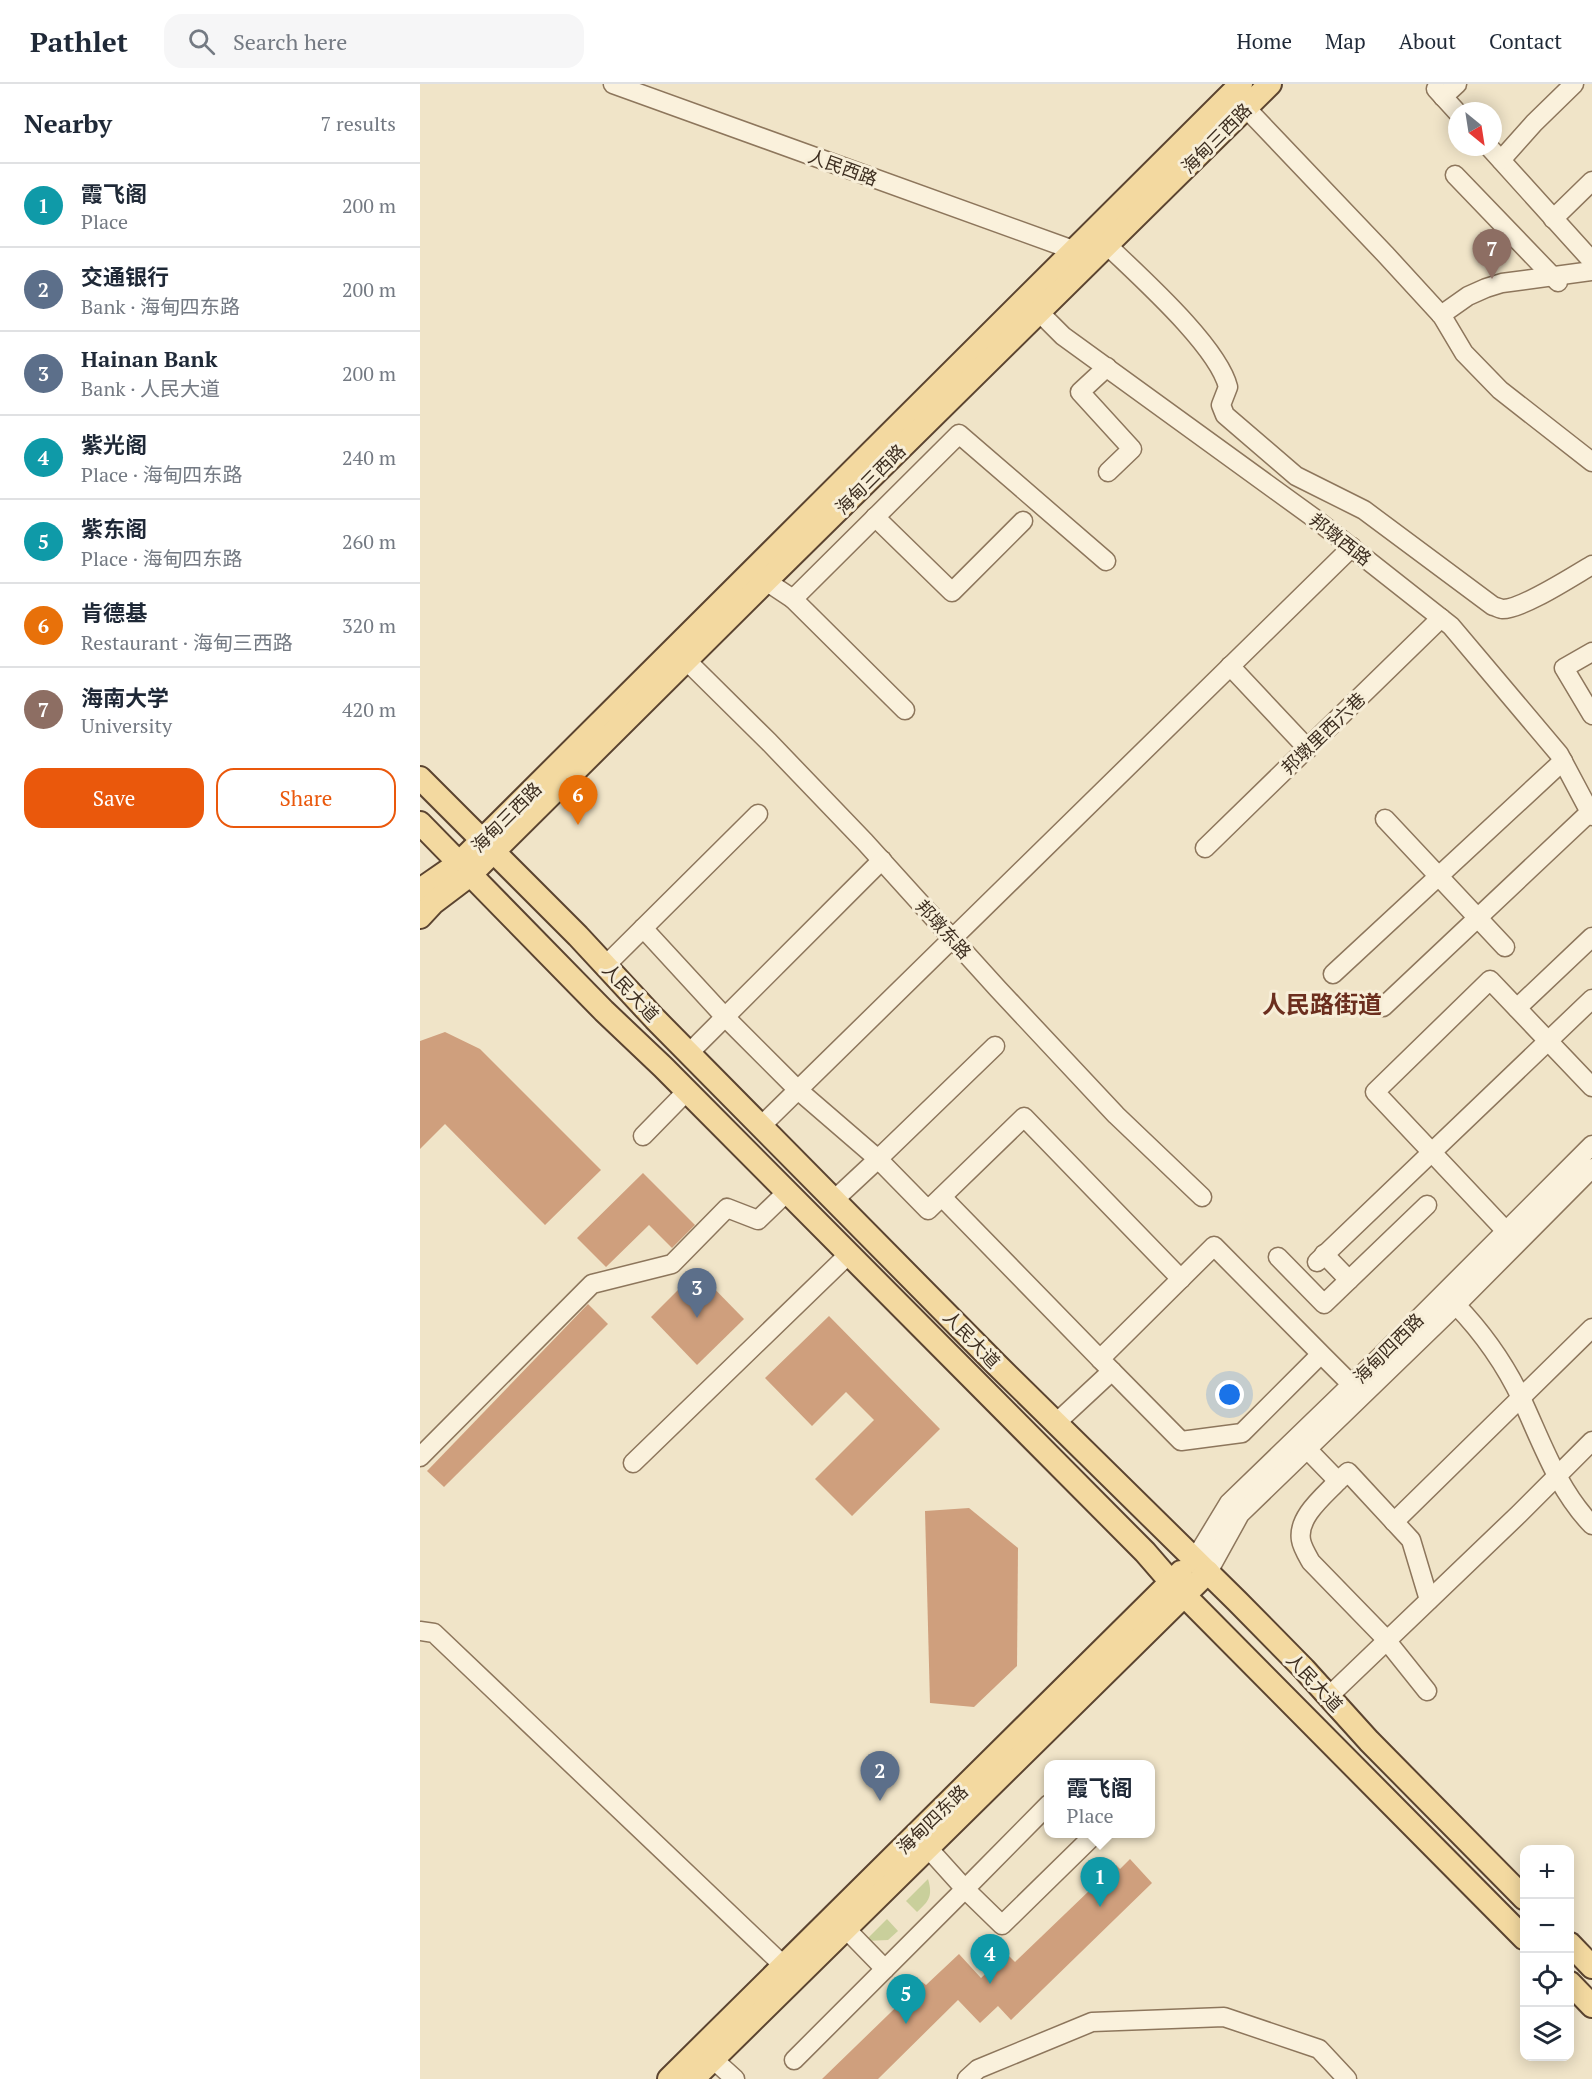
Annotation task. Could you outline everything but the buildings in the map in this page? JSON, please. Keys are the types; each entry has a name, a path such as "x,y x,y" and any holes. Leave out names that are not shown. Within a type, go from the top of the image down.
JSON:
{"main road":[{"name":"海甸三西路","path":"465,869 1073,250 1241,84"},
{"name":"海甸三西路","path":"488,846 686,660 1270,84"},
{"name":"人民大道","path":"420,778 1056,1424 1201,1565 1520,1894"},
{"name":"人民大道","path":"420,822 604,1011 687,1091 1145,1552 1177,1588 1520,1934"},
{"path":"420,890 465,869"},
{"path":"420,917 465,869"},
{"name":"海甸四东路","path":"693,2079 706,2054 783,1965 1035,1718 1201,1565"},
{"name":"海甸四东路","path":"669,2079 706,2054 846,1929 928,1848 1177,1588"},
{"path":"1574,1988 1592,2006"}],"street":[{"name":"人民西路","path":"613,84 1073,250"},
{"path":"1448,102 1440,93 1457,84"},
{"path":"1502,148 1534,123 1574,84"},
{"path":"1246,108 1442,317 1464,353 1500,390 1592,462"},
{"path":"1497,156 1592,261"},
{"path":"1455,175 1556,280"},
{"path":"1554,219 1592,181"},
{"path":"1107,245 1189,327 1219,364 1228,387 1221,405 1225,416 1296,476 1364,510 1493,606 1501,609 1534,597 1592,565"},
{"path":"1556,280 1592,271"},
{"path":"1442,317 1456,304 1486,288 1502,283 1592,278"},
{"name":"邦墩西路","path":"1039,312 1063,336 1352,547 1451,626 1487,666 1563,761 1591,814"},
{"path":"1107,367 1080,392 1132,449 1108,472"},
{"path":"794,599 959,434 1106,561"},
{"path":"875,518 952,592 1023,521"},
{"path":"761,1126 1352,547"},
{"path":"766,581 794,599 905,710"},
{"name":"邦墩里西六巷","path":"1205,848 1441,618"},
{"path":"1592,652 1564,668 1592,715"},
{"name":"邦墩东路","path":"686,660 770,742 882,860 1116,1115 1202,1197"},
{"path":"1230,666 1308,749"},
{"path":"1334,974 1563,761"},
{"path":"605,966 758,814"},
{"path":"1383,1006 1591,814"},
{"path":"1385,819 1505,947"},
{"path":"689,1053 882,860"},
{"path":"643,928 725,1017 798,1090 878,1159 928,1210 1024,1117 1181,1279"},
{"path":"1517,1008 1592,938"},
{"path":"1506,1231 1375,1092 1490,980 1592,1087"},
{"path":"1349,1280 1321,1258 1592,999"},
{"path":"834,1200 995,1046"},
{"path":"643,1136 687,1091"},
{"name":"海甸四西路","path":"1201,1565 1229,1503 1592,1145"},
{"name":"海甸四西路","path":"1201,1565 1240,1514 1456,1305 1592,1168"},
{"path":"420,1457 592,1284 672,1264 727,1209 758,1220 787,1192"},
{"path":"942,1197 1181,1440 1242,1433 1321,1354"},
{"path":"1278,1257 1324,1304 1427,1205"},
{"path":"1107,1365 1100,1359 1214,1246 1351,1384"},
{"path":"633,1463 849,1254"},
{"path":"1456,1305 1482,1334 1500,1359 1521,1397 1557,1476 1578,1510 1592,1525"},
{"path":"1394,1522 1592,1328"},
{"path":"1056,1424 1107,1365"},
{"path":"1329,1696 1592,1441"},
{"path":"1306,1448 1338,1481"},
{"path":"1426,1691 1387,1640 1311,1562 1300,1539 1302,1524 1316,1504 1348,1472 1411,1540 1429,1600"},
{"path":"420,1631 434,1633 783,1965"},
{"path":"794,2060 1044,1809"},
{"path":"928,1848 1002,1925 1090,1838"},
{"path":"846,1929 885,1969"},
{"path":"967,2079 978,2069 1092,2022 1224,2017 1319,2049 1347,2079"},
{"path":"706,2054 735,2079"}],"green space":[{"path":"928,1879 929,1898 917,1912 906,1901"},
{"path":"887,1919 898,1931 888,1940 865,1941"}],"place":[{"name":"海南大学","path":"1492,279"},
{"name":"肯德基","path":"578,825"},
{"name":"Hainan Bank","path":"697,1318"},
{"name":"交通银行","path":"880,1801"},
{"name":"霞飞阁","path":"1100,1907"},
{"name":"紫光阁","path":"990,1984"},
{"name":"紫东阁","path":"906,2024"}],"district":[{"name":"人民路街道","path":"1322,1004"}]}
